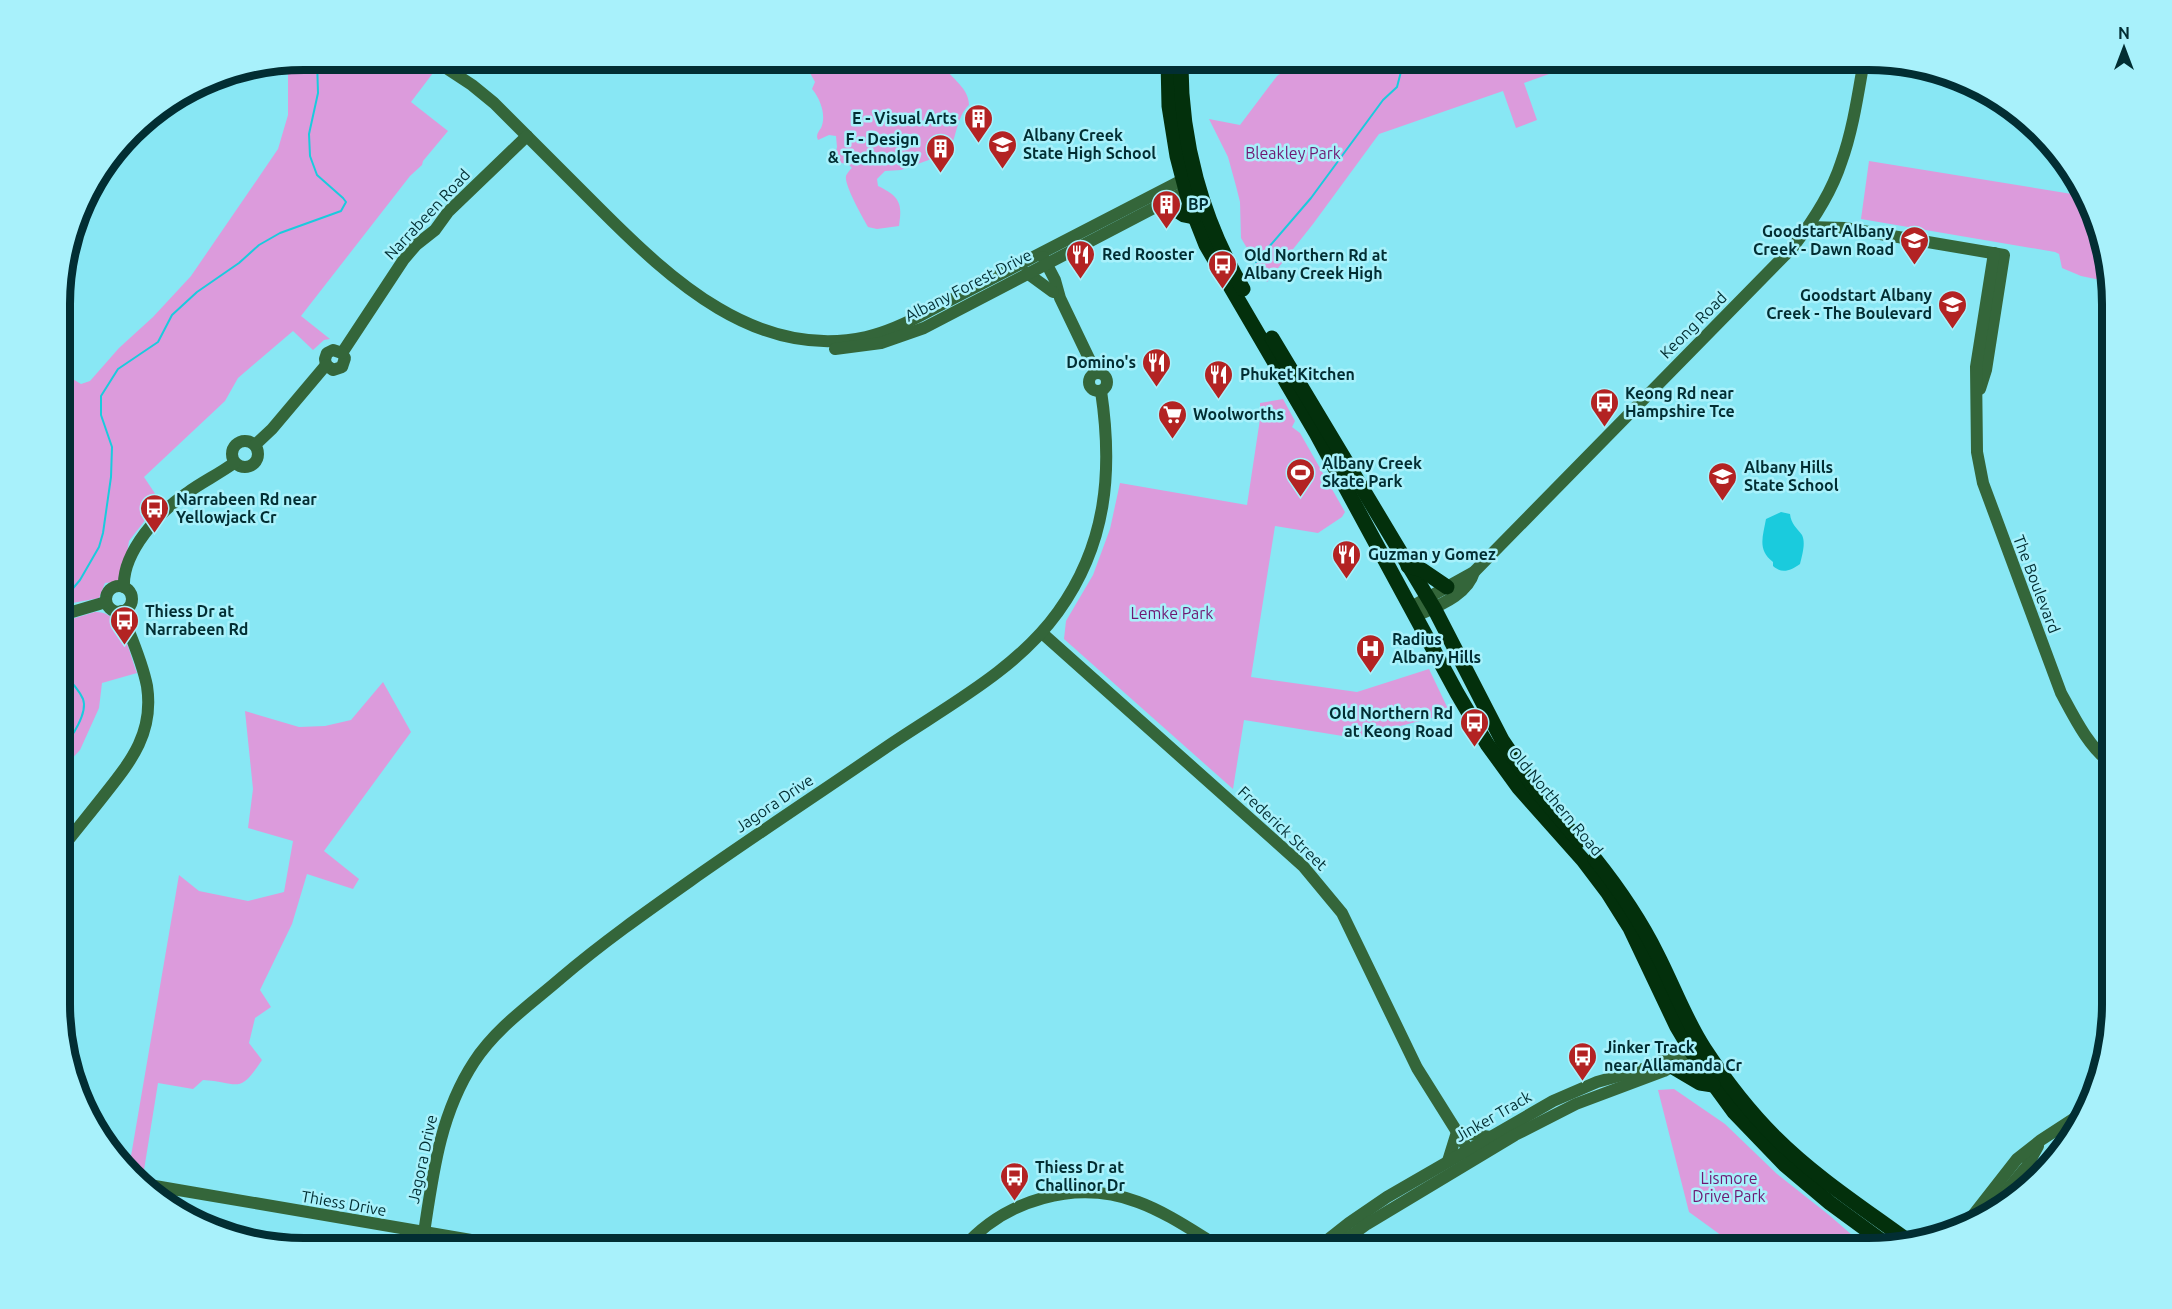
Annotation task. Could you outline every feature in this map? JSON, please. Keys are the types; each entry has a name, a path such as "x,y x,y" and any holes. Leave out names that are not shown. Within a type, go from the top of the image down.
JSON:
{"highway":[{"name":"Old Northern Road","path":"1168,70 1171,122 1190,182 1239,282 1431,603 1489,717 1518,765 1536,790 1615,884 1637,918 1658,955 1713,1085 1747,1127 1785,1165 1830,1203 1879,1238"},
{"name":"Old Northern Road","path":"1182,70 1194,217 1206,245 1303,410 1456,693 1493,753 1537,810 1583,860 1619,909 1677,1027 1775,1137 1821,1178 1903,1236"},
{"path":"1164,202 1184,215 1194,217"},
{"path":"1408,566 1422,570 1448,587"},
{"path":"1673,1067 1700,1083 1713,1085"}],"street":[{"name":"Albany Forest Drive","path":"450,70 483,93 654,263 723,313 756,328 789,337 816,341 843,340 866,337 888,330 1164,202 1190,182"},
{"name":"Keong Road","path":"1431,603 1448,587 1474,572 1784,257 1819,210 1841,164 1852,124 1862,70"},
{"name":"Narrabeen Road","path":"255,445 272,429 326,365 327,353 333,350 342,353 404,259 416,245 435,230 448,212 527,136"},
{"name":"Albany Forest Drive","path":"654,263 665,279 688,298 734,326 776,341 835,349 881,343 924,328 1027,273 1040,260 1190,182"},
{"path":"1819,210 1840,228"},
{"path":"1808,226 1840,228"},
{"name":"The Boulevard","path":"1840,228 1999,254 1976,368 1977,452 1983,483 2061,693 2079,725 2102,755"},
{"path":"1027,273 1056,295 1060,292 1040,260"},
{"name":"Jagora Drive","path":"424,1233 436,1160 448,1112 475,1060 507,1023 610,937 997,672 1042,633 1059,610 1078,579 1091,550 1105,496 1108,463 1101,391 1106,388 1108,381 1104,375 1096,374 1056,295"},
{"path":"248,441 255,445 258,457 254,464 242,467 234,463 231,455 237,443 248,441"},
{"path":"124,587 123,576 131,558 154,522 185,494 234,463"},
{"name":"Keong Road","path":"1413,612 1466,586 1471,581 1474,572"},
{"path":"124,587 131,593 132,600 127,609 121,611 111,609 106,602 111,588 124,587"},
{"path":"70,613 106,602"},
{"path":"70,838 129,764 142,736 147,717 147,687 121,611"},
{"name":"Frederick Street","path":"1042,633 1253,820 1303,866 1326,893 1342,913 1417,1068 1471,1154"},
{"name":"Jinker Track","path":"1348,1238 1471,1154 1556,1113 1673,1067 1696,1047"},
{"name":"Jinker Track","path":"1330,1238 1363,1213 1448,1161 1471,1154 1490,1137 1571,1093 1611,1077 1650,1067 1696,1047"},
{"path":"1976,1212 2017,1159 2071,1121"},
{"path":"1448,1161 1457,1132 1490,1137"},
{"path":"2003,1196 2027,1166 2041,1140"},
{"name":"Thiess Drive","path":"159,1188 455,1238"},
{"path":"974,1238 990,1223 1020,1206 1042,1198 1078,1192 1114,1195 1138,1201 1160,1211 1205,1238"}],"green space":[{"path":"427,70 433,73 411,102 448,131 301,316 330,339 324,340 313,350 293,331 238,378 225,401 144,477 160,501 129,541 122,581 105,583 99,598 70,603 70,379 81,384 90,381 119,348 153,317 191,276 278,149 288,115 288,71"},
{"path":"808,70 947,70 965,92 969,105 962,115 948,153 901,170 885,171 877,179 878,186 891,193 898,201 899,226 877,229 868,227 854,202 846,180 852,168 838,162 835,155 836,136 829,135 818,140 817,136 823,123 823,113 818,97 812,89 815,82"},
{"name":"Bleakley Park","path":"1286,70 1560,70 1524,83 1537,120 1516,128 1503,91 1379,134 1267,282 1241,238 1240,202 1236,186 1228,157 1209,119 1240,125 1277,76"},
{"path":"1869,161 2074,194 2094,244 2100,280 2081,276 2062,268 2059,254 2055,252 1861,219"},
{"name":"Lemke Park","path":"1283,399 1295,421 1292,427 1300,433 1345,512 1342,517 1318,533 1275,526 1251,677 1357,692 1429,669 1450,713 1355,738 1244,720 1233,789 1064,639 1066,621 1093,575 1110,529 1120,483 1247,505 1260,419 1260,403"},
{"path":"95,612 104,613 112,618 123,634 137,673 102,683 99,708 80,750 70,761 70,620"},
{"path":"383,682 411,732 324,851 359,879 353,889 307,874 292,924 260,990 271,1007 255,1018 249,1043 262,1060 248,1079 242,1083 231,1084 203,1080 193,1089 158,1083 144,1170 130,1161 179,875 199,891 248,901 284,892 293,841 248,828 253,789 245,711 299,727 325,726 351,720"},
{"name":"Lismore Drive Park","path":"1674,1089 1725,1124 1777,1174 1855,1238 1725,1238 1689,1212 1658,1090"}],"water":[{"path":"1781,512 1790,514 1804,542 1800,564 1786,571 1773,566 1773,562 1765,553 1762,542 1766,519"}],"waterway":[{"path":"70,592 80,580 99,547 103,533 111,477 112,447 101,415 101,396 118,369 158,342 172,315 197,292 239,263 259,245 280,233 341,211 346,202 317,175 310,156 309,134 318,93 317,70"},
{"path":"1256,262 1311,198 1383,100 1397,87 1401,70"},
{"path":"70,680 84,704 81,718 70,738"}],"place":[{"name":"E - Visual Arts","path":"978,144"},
{"name":"Albany Creek State High School","path":"1002,170"},
{"name":"F - Design & Technolgy","path":"940,174"},
{"name":"BP","path":"1167,230"},
{"name":"Goodstart Albany Creek - Dawn Road","path":"1915,266"},
{"name":"Red Rooster","path":"1081,280"},
{"name":"Old Northern Rd at Albany Creek High","path":"1223,290"},
{"name":"Goodstart Albany Creek - The Boulevard","path":"1953,330"},
{"name":"Domino's","path":"1157,388"},
{"name":"Phuket Kitchen","path":"1219,400"},
{"name":"Keong Rd near Hampshire Tce","path":"1604,428"},
{"name":"Woolworths","path":"1172,440"},
{"name":"Albany Creek Skate Park","path":"1301,498"},
{"name":"Albany Hills State School","path":"1723,502"},
{"name":"Narrabeen Rd near Yellowjack Cr","path":"155,534"},
{"name":"Guzman y Gomez","path":"1347,580"},
{"name":"Thiess Dr at Narrabeen Rd","path":"124,646"},
{"name":"Radius Albany Hills","path":"1371,674"},
{"name":"Old Northern Rd at Keong Road","path":"1474,748"},
{"name":"Jinker Track near Allamanda Cr","path":"1583,1082"},
{"name":"Thiess Dr at Challinor Dr","path":"1014,1202"}]}
